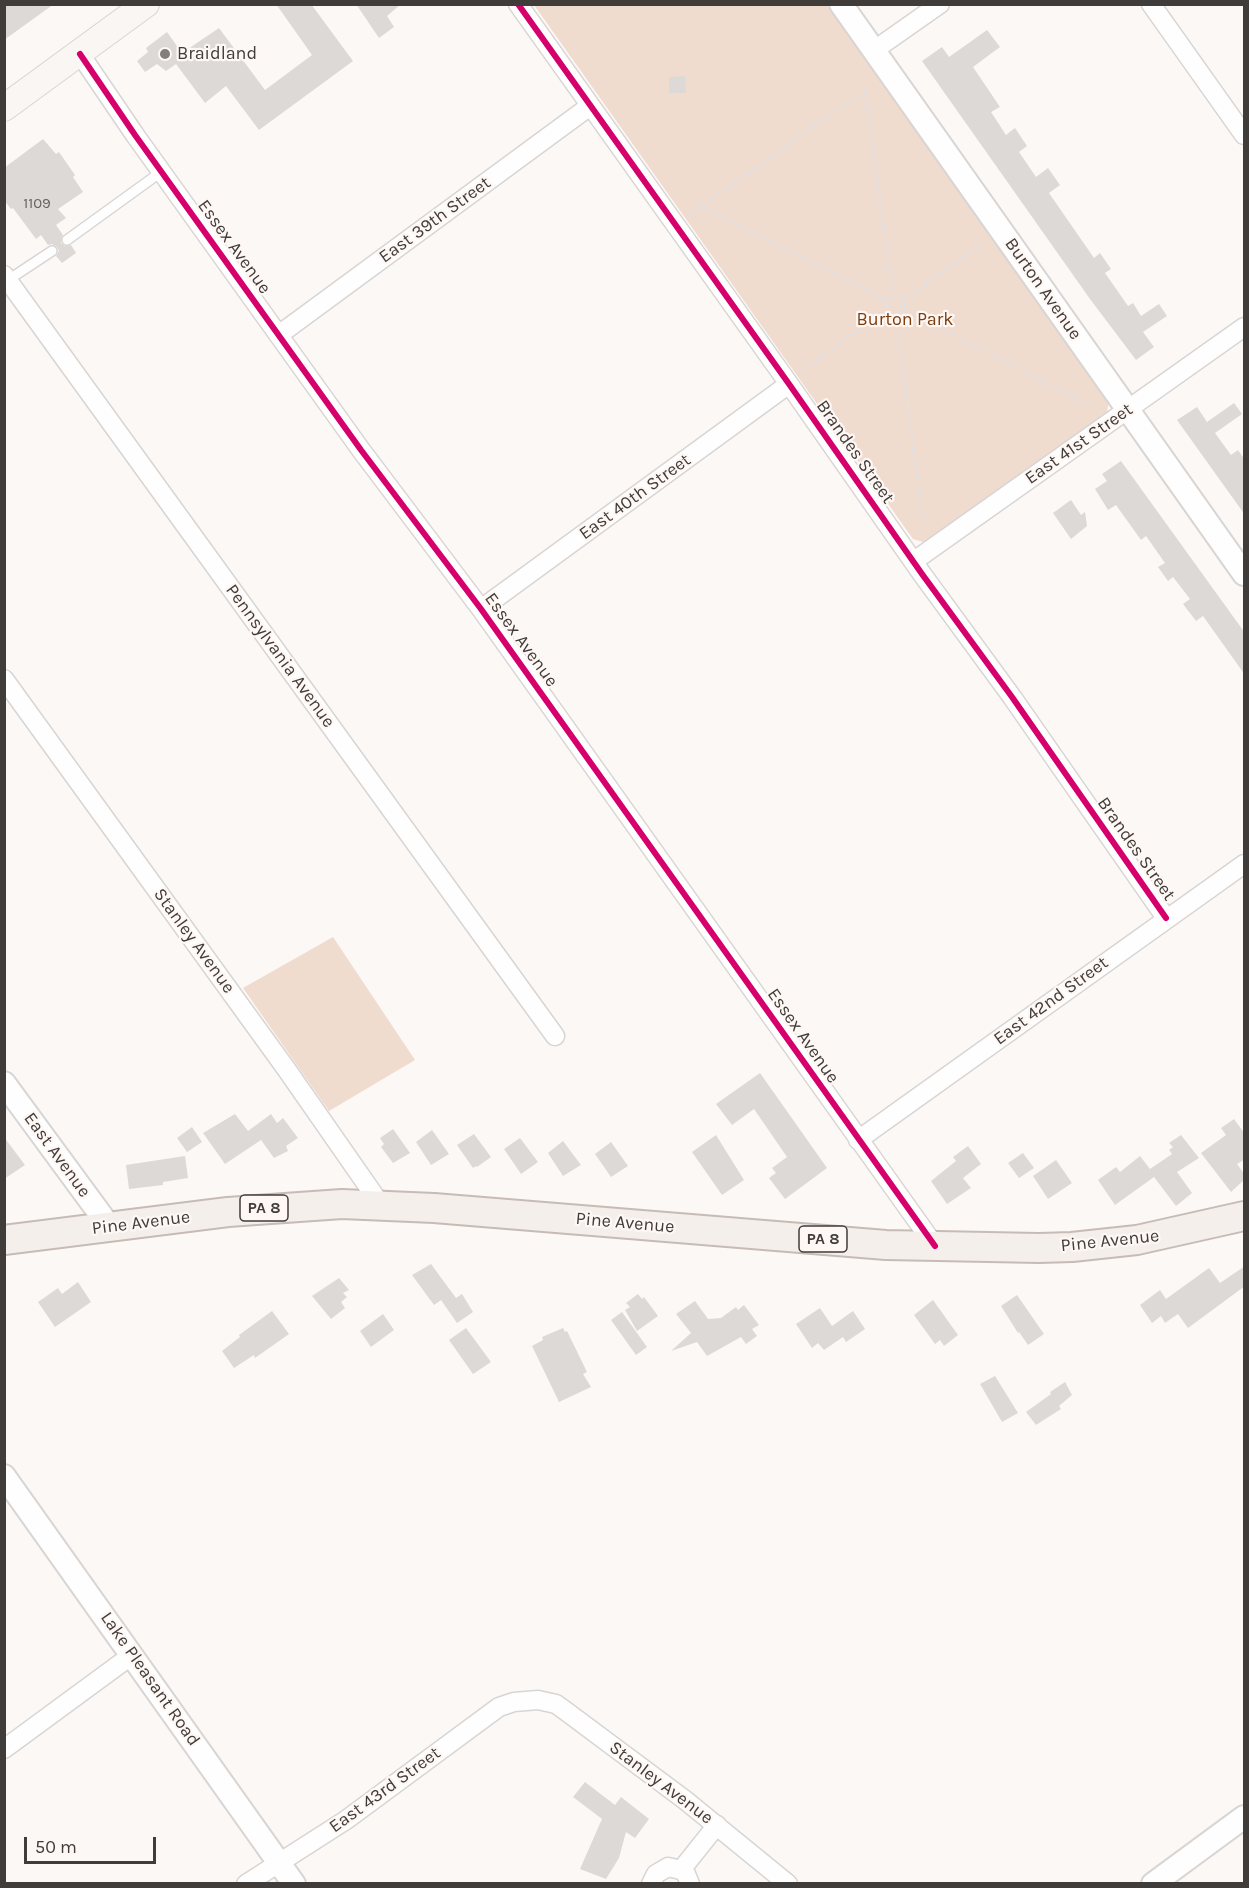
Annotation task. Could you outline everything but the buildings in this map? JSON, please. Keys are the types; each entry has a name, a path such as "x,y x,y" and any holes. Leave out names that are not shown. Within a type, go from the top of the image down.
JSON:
{"main road":[{"path":"4,108 146,4"},
{"name":"Pine Avenue","path":"4,1240 268,1208 342,1204 381,1205 886,1245 935,1246 1072,1247 1165,1235 1245,1216"}],"street":[{"name":"Brandes Street","path":"518,4 590,106 793,380 914,561 1166,918"},
{"name":"Burton Avenue","path":"841,4 1245,574"},
{"path":"873,51 940,4"},
{"path":"1151,4 1245,135"},
{"name":"Essex Avenue","path":"80,54 161,172 387,485 481,609 935,1246"},
{"name":"East 39th Street","path":"280,334 590,106"},
{"name":"Pennsylvania Avenue","path":"6,278 555,1036"},
{"name":"East 41st Street","path":"914,561 1245,327"},
{"name":"East 40th Street","path":"481,609 793,380"},
{"name":"Stanley Avenue","path":"4,679 287,1070 381,1205"},
{"name":"East 42nd Street","path":"858,1140 1166,918 1245,864"},
{"name":"East Avenue","path":"4,1083 109,1227"},
{"name":"Lake Pleasant Road","path":"4,1476 294,1884"},
{"path":"4,1749 132,1655"},
{"name":"Stanley Avenue","path":"525,1701 556,1704 717,1826 788,1884"},
{"name":"East 43rd Street","path":"246,1884 346,1820 499,1707 525,1701"},
{"path":"1154,1884 1245,1817"},
{"path":"651,1884 661,1869 668,1867 686,1877 717,1826"}],"lane":[{"path":"67,240 161,172"},
{"path":"6,278 52,251"}],"path":[{"path":"686,218 866,90 893,297"},
{"path":"702,206 887,301"},
{"path":"902,301 978,246"},
{"path":"887,301 893,297 902,301"},
{"path":"887,301 887,310"},
{"path":"902,301 902,309"},
{"path":"887,310 896,314 902,309"},
{"path":"902,309 1089,404"},
{"path":"793,380 887,310"},
{"path":"896,314 923,521"}],"green space":[{"name":"Burton Park","path":"534,5 827,5 1109,400 1107,413 928,540 923,542 913,539"},
{"path":"333,937 415,1060 329,1111 243,988"}],"cycle path":[{"path":"518,4 922,574 1012,697 1166,918"},
{"path":"80,54 135,135 361,450 481,609 935,1246"}],"place":[{"name":"Braidland","path":"165,54"}]}
